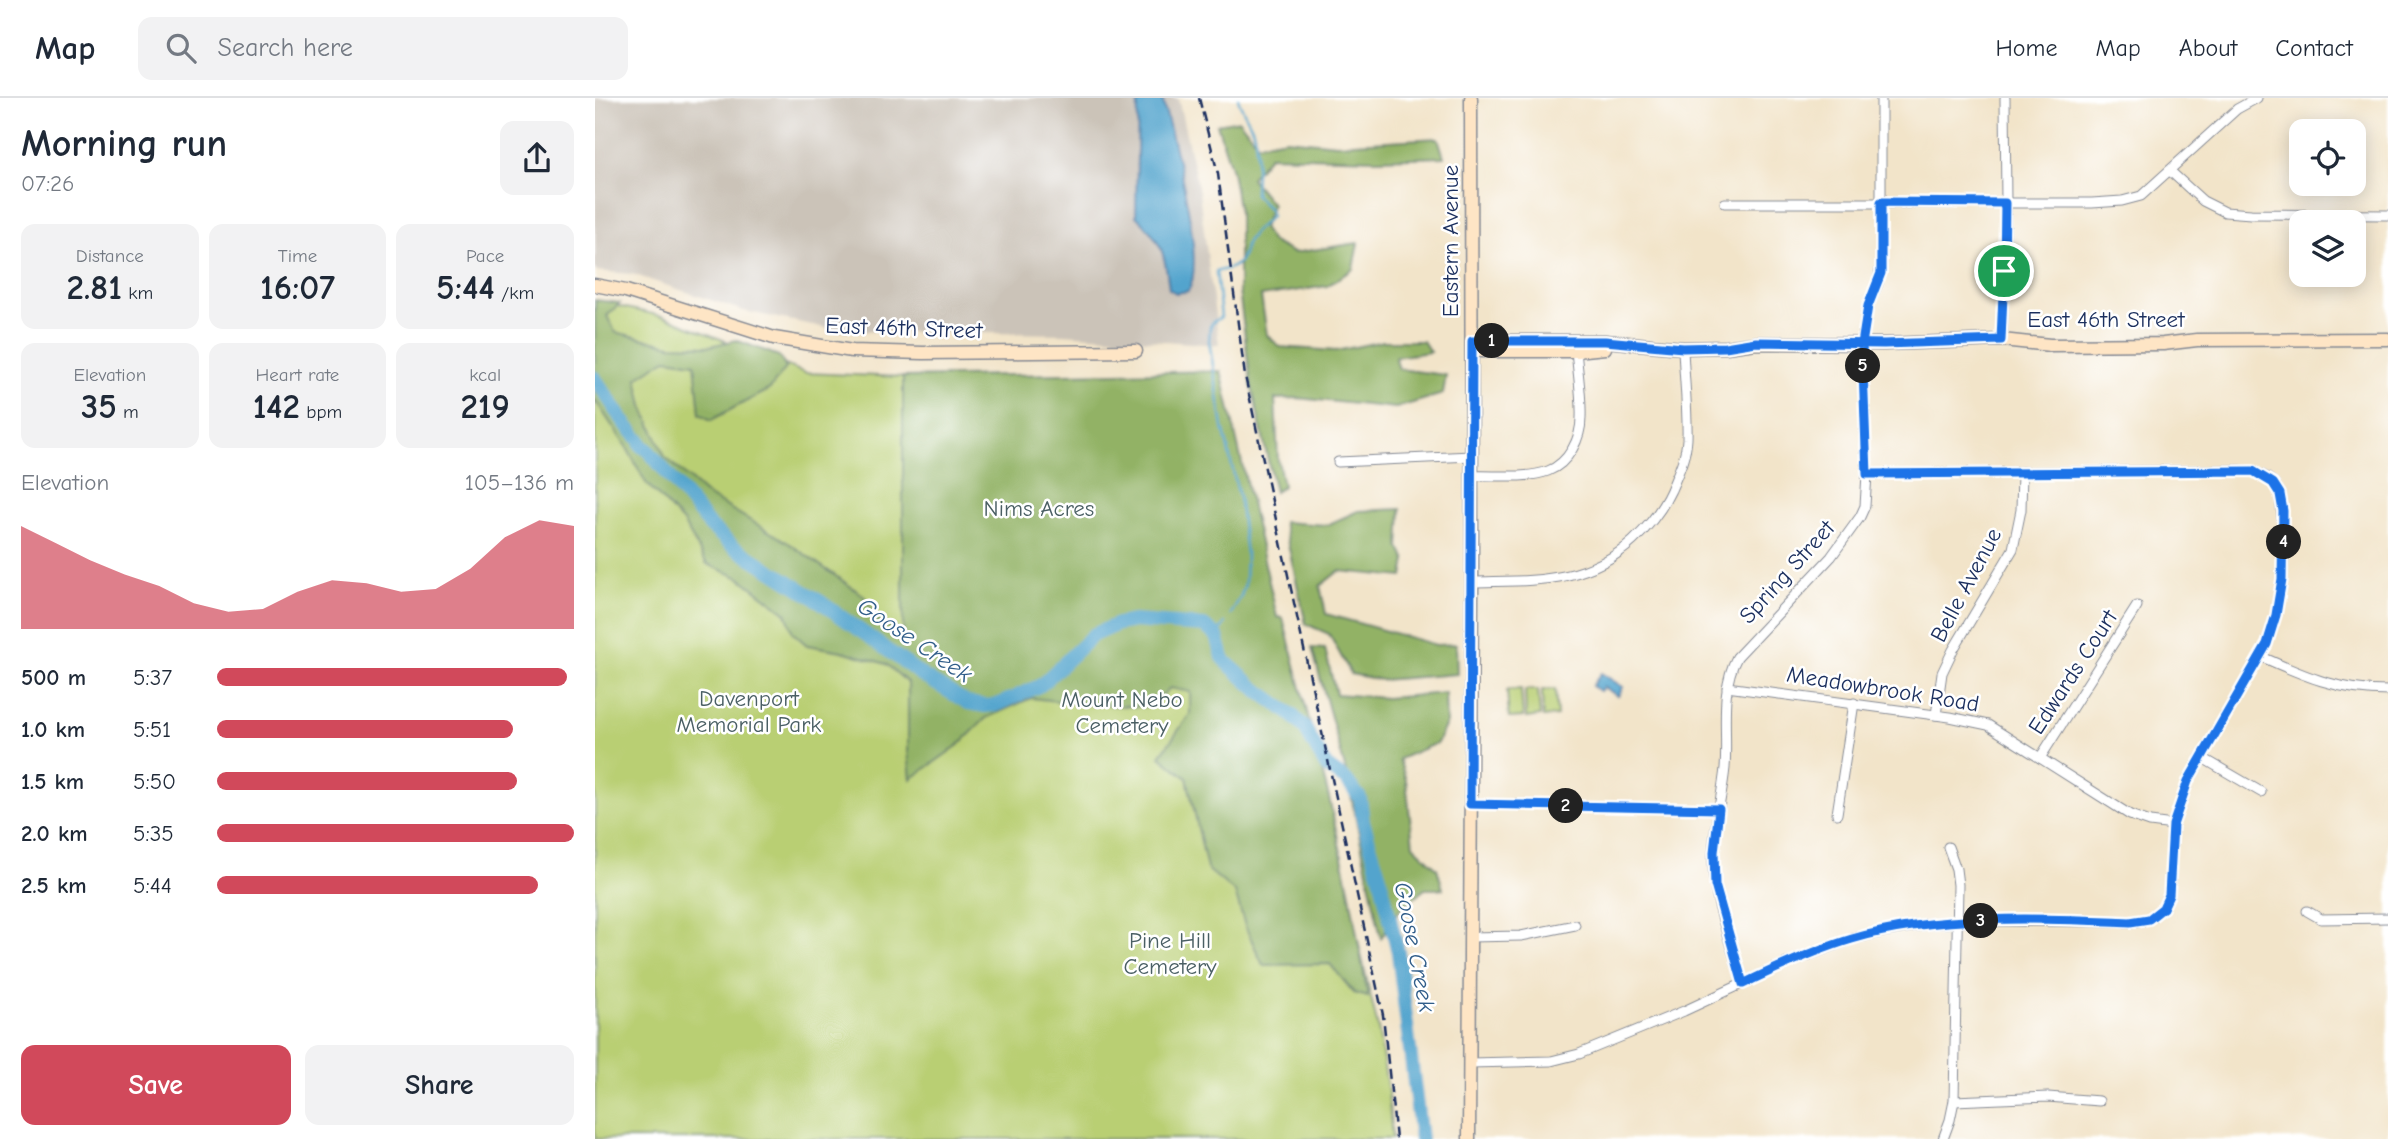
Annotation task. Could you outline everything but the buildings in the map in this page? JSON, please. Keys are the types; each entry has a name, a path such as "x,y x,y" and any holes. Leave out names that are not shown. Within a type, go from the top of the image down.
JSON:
{"street":[{"name":"Eastern Avenue","path":"1469,1139 1471,98"},
{"name":"Spring Street","path":"1743,984 1715,885 1714,852 1726,753 1727,687 1730,670 1737,657 1831,557 1865,506 1867,474 1862,344 1868,306 1881,273 1881,98"},
{"path":"2001,340 2005,98"},
{"path":"1725,203 2122,201 2141,196 2237,109 2257,98"},
{"path":"2170,171 2203,201 2225,212 2388,215"},
{"name":"East 46th Street","path":"595,285 649,298 774,338 852,351 1136,351"},
{"name":"East 46th Street","path":"1472,346 1576,346 1605,341 1683,348 1725,347 1756,342 1862,344 2001,340 2050,345 2163,344 2197,340 2388,339"},
{"path":"1472,475 1522,475 1549,471 1569,454 1580,435 1576,346"},
{"path":"1472,582 1550,580 1595,568 1624,549 1650,525 1668,496 1683,462 1687,440 1683,348"},
{"path":"1338,462 1472,456"},
{"path":"1470,1063 1551,1061 1579,1054 1617,1040 1787,963 1852,939 1928,924 1958,922 2130,922 2149,919 2163,908 2169,895 2173,825 2188,781 2235,703 2270,634 2280,591 2283,522 2280,494 2273,483 2253,471 1867,474"},
{"name":"Belle Avenue","path":"1936,715 1942,673 1947,662 2013,549 2021,510 2022,472"},
{"name":"Edwards Court","path":"2040,758 2137,606"},
{"path":"2260,656 2311,679 2329,684 2366,691 2388,691"},
{"name":"Meadowbrook Road","path":"1727,687 1854,703 1988,725 2130,815 2150,822 2173,825"},
{"path":"1837,814 1854,703"},
{"path":"2201,757 2261,792"},
{"path":"1470,804 1719,809"},
{"path":"1943,1139 1954,1101 1958,922 1956,869 1948,847"},
{"path":"2307,911 2321,919 2388,919"},
{"path":"1469,937 1521,936 1575,925"},
{"path":"1954,1101 2048,1097 2099,1101"}],"shaded area":[{"path":"595,98 1178,98 1199,192 1219,345 1064,334 841,331 744,311 632,274 595,271"}],"green space":[{"path":"1239,120 1258,144 1286,139 1337,144 1438,138 1444,157 1377,159 1269,156 1251,178 1272,204 1263,228 1272,242 1293,253 1358,243 1353,269 1327,286 1261,296 1267,335 1280,347 1336,351 1383,341 1423,341 1430,352 1395,357 1399,369 1446,375 1443,394 1396,408 1297,398 1275,399 1278,460 1283,486 1275,492 1251,383 1239,291 1239,213 1232,171 1217,124"},
{"name":"Nims Acres","path":"595,300 620,303 607,316 615,332 671,345 710,346 736,340 779,356 786,368 770,389 711,420 700,414 695,363 666,359 637,378 643,406 665,457 707,495 787,542 863,595 881,623 903,632 903,377 1221,371 1277,617 1283,618 1329,798 1349,889 1368,997 1354,993 1330,964 1263,965 1245,926 1235,892 1207,869 1187,778 1160,756 1190,714 1190,692 1170,688 1149,707 1031,698 986,718 960,744 911,779 908,752 908,683 886,664 842,651 807,645 793,633 786,613 740,578 707,564 683,522 646,483 627,448 595,400"},
{"path":"595,301 666,317 805,373 903,377 904,654 1114,620 1323,789 1378,1028 1392,1139 595,1139"},
{"path":"1401,509 1399,547 1406,560 1403,577 1339,571 1320,586 1326,614 1436,645 1456,644 1457,674 1381,680 1351,674 1329,634 1306,624 1283,522 1327,525 1358,511"},
{"path":"1312,648 1325,649 1336,694 1386,698 1445,693 1446,724 1437,743 1399,759 1406,780 1413,845 1437,868 1443,889 1425,889 1402,907 1381,938 1346,772"},
{"path":"1521,689 1523,717 1509,718 1507,690"},
{"path":"1555,689 1557,716 1543,717 1542,690"},
{"path":"1525,690 1538,690 1540,716 1526,718"}],"water":[{"path":"1138,98 1162,98 1167,115 1191,227 1193,276 1188,291 1176,293 1169,289 1161,248 1152,233 1136,216"},
{"path":"1601,673 1623,687 1618,696 1603,687 1600,691 1592,686"}],"waterway":[{"path":"1231,614 1245,584 1246,554 1239,497 1223,427 1209,341 1210,327 1221,317 1216,272 1236,265 1249,238 1271,216 1269,209 1255,195 1254,136 1238,98"},
{"name":"Goose Creek","path":"595,378 641,446 647,449 710,526 734,547 821,602 923,676 968,703 997,705 1041,685 1093,635 1118,624 1134,621 1204,626 1217,636 1227,663 1305,728 1326,766 1347,781 1360,798 1363,821 1398,952 1421,1139"},
{"path":"1217,636 1225,623"}],"railway":[{"path":"1199,98 1218,174 1245,376 1383,1015 1396,1139"}],"route":[{"path":"2004,271 2001,340 1884,344 1862,344 1840,344 1819,342 1756,342 1725,347 1683,348 1605,341 1472,341 1470,804 1719,809 1714,852 1715,885 1743,984 1787,963 1852,939 1928,924 1977,921 2130,922 2149,919 2163,908 2169,895 2173,825 2188,781 2267,644 2276,615 2282,579 2283,511 2280,494 2273,483 2253,471 1867,474 1862,344 1868,306 1881,273 1881,202 2005,203 2004,271"}],"park label":[{"name":"Davenport Memorial Park","path":"749,711"},
{"name":"Mount Nebo Cemetery","path":"1122,712"},
{"name":"Pine Hill Cemetery","path":"1170,953"}]}
